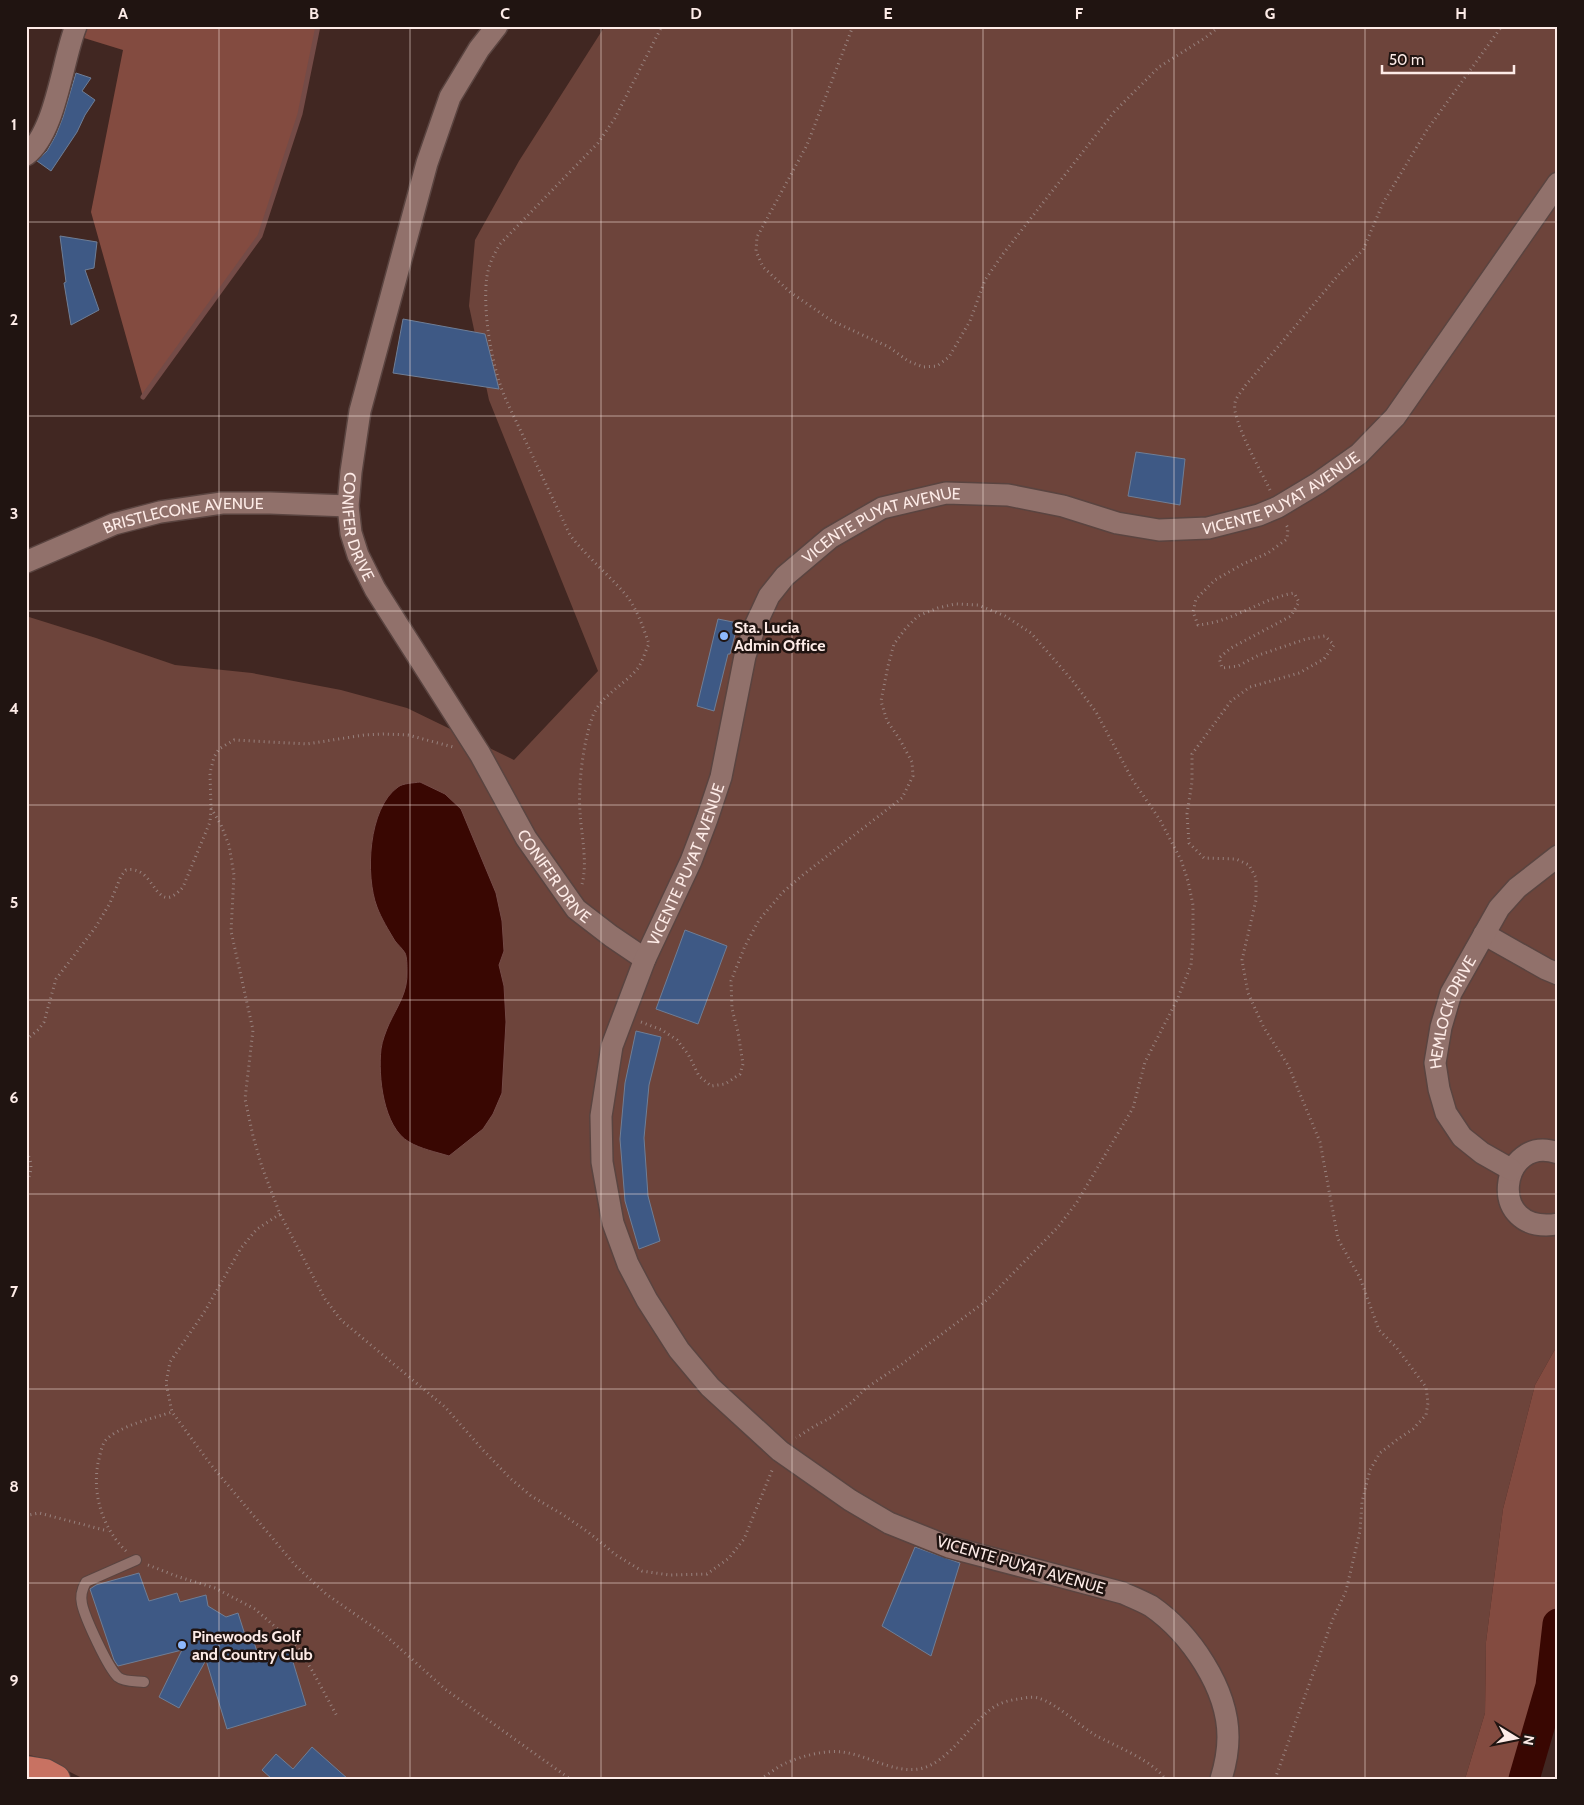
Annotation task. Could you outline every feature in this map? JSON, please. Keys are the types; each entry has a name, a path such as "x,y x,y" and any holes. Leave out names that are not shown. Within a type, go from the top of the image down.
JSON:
{"main road":[{"path":"26,1770 46,1774 56,1779"}],"street":[{"path":"26,155 32,151 41,138 50,116 76,26"},
{"name":"CONIFER DRIVE","path":"497,26 479,49 450,97 427,163 360,411 348,506 351,533 358,555 375,589 480,754 526,838 576,909 611,936 645,958"},
{"name":"VICENTE PUYAT AVENUE","path":"1221,1779 1225,1767 1228,1737 1223,1702 1202,1657 1168,1620 1149,1605 1123,1593 949,1547 889,1523 850,1500 780,1450 710,1387 678,1350 647,1300 628,1264 613,1223 602,1162 601,1116 612,1046 645,958 691,861 707,820 720,777 745,656 768,596 780,583 830,538 882,508 946,492 1008,495 1062,506 1117,523 1159,530 1208,528 1259,515 1278,507 1318,483 1359,454 1395,417 1558,182"},
{"name":"BRISTLECONE AVENUE","path":"26,562 114,524 160,512 222,503 270,502 348,506"},
{"name":"HEMLOCK DRIVE","path":"1512,1170 1482,1152 1462,1137 1446,1113 1439,1089 1435,1063 1441,1027 1451,993 1499,908 1517,888 1558,856"},
{"path":"1484,934 1558,974"},
{"path":"1558,1153 1540,1150 1529,1154 1519,1161 1512,1170 1508,1183 1508,1196 1513,1208 1521,1218 1532,1224 1545,1226 1558,1224"}],"lane":[{"path":"136,1560 86,1582 82,1588 81,1596 82,1605 93,1632 110,1667 122,1679 144,1682"}],"path":[{"path":"576,909 584,879 579,810 582,766 592,718 598,705 638,668 649,644 641,621 627,596 580,548 570,535 507,402 501,388 490,341 485,294 491,259 500,244 598,143 614,118 662,26"},
{"path":"853,26 807,145 757,237 756,251 763,267 790,292 832,320 889,347 908,361 923,367 937,366 949,357 970,321 985,280 1002,254 1114,112 1159,67 1205,38 1220,26"},
{"path":"1274,1779 1282,1762 1332,1621 1346,1591 1360,1531 1362,1502 1370,1470 1380,1453 1398,1438 1414,1429 1426,1415 1428,1403 1426,1387 1396,1347 1379,1330 1360,1278 1338,1239 1326,1166 1320,1142 1288,1065 1264,1028 1248,993 1242,960 1256,900 1256,878 1249,865 1236,860 1204,858 1189,843 1186,814 1192,782 1192,754 1208,732 1231,701 1250,687 1299,673 1324,659 1334,645 1325,636 1306,639 1259,655 1238,666 1222,668 1219,658 1231,648 1291,616 1299,602 1294,593 1282,595 1214,624 1198,625 1193,612 1196,599 1215,580 1243,564 1268,554 1287,539 1288,528 1239,427 1235,414 1235,402 1257,371 1340,273 1363,250 1383,203 1427,130 1502,26"},
{"path":"211,808 221,825 229,845 234,875 231,931 254,1030 245,1100 253,1136 262,1167 280,1214 325,1299 341,1320 444,1407 505,1473 531,1496 562,1514 616,1555 642,1571 669,1575 707,1574 729,1558 744,1539 780,1450 851,1403 866,1388 902,1364 987,1300 1058,1226 1078,1202 1133,1108 1145,1062 1177,1000 1191,965 1193,939 1192,905 1188,881 1182,860 1160,820 1132,779 1096,712 1043,646 1030,633 1005,616 978,606 955,604 938,608 918,616 894,644 881,701 887,721 912,762 913,776 902,798 856,832 783,892 758,920 744,946 731,981 732,1009 743,1064 740,1074 725,1084 711,1086 699,1076 688,1054 676,1040 662,1030 624,1015"},
{"path":"26,1040 39,1030 44,1022 56,979 96,928 110,903 121,876 126,870 143,873 160,894 166,898 171,898 183,887 210,822 210,774 214,757 219,749 234,740 307,744 364,735 392,734 408,735 480,754"},
{"path":"26,1152 30,1157 31,1168 26,1183"},
{"path":"280,1214 257,1229 241,1248 205,1312 170,1362 166,1383 172,1412 210,1465 295,1566 320,1588 385,1635 445,1689 570,1779"},
{"path":"172,1412 132,1426 117,1433 105,1442 100,1453 96,1489 102,1515 109,1531 119,1544 136,1560 214,1588 255,1609 297,1646 338,1718"},
{"path":"26,1517 29,1514 39,1514 109,1531"},
{"path":"26,1554 26,1562"},
{"path":"760,1779 785,1763 817,1754 842,1752 901,1769 919,1769 933,1765 970,1732 990,1710 1006,1701 1036,1697 1052,1704 1090,1732 1150,1765 1165,1779"}],"shaded area":[{"path":"88,26 318,26 300,114 260,236 143,397 91,212 123,50 84,38"},
{"path":"605,26 1558,26 1558,1344 1535,1385 1503,1509 1486,1642 1485,1713 1465,1779 84,1779 44,1759 26,1754 26,614 29,617 175,665 252,673 341,690 407,708 514,760 598,671 489,400 469,306 475,240 519,161"},
{"path":"420,782 445,794 461,809 496,893 502,921 504,951 499,965 504,986 506,1022 502,1093 493,1114 483,1129 449,1156 418,1147 400,1135 388,1113 380,1073 382,1043 404,992 407,979 407,964 405,953 395,941 383,920 373,894 370,861 372,843 380,810 388,797 400,786"},
{"path":"1558,1344 1558,1624 1551,1686 1524,1779 1465,1779 1485,1713 1486,1642 1503,1509 1535,1385"}],"building":[{"path":"76,73 91,78 82,91 95,100 77,132 51,171 37,161 47,151 56,135"},
{"path":"60,236 97,242 94,268 85,270 99,310 71,325 64,283 66,282"},
{"path":"403,319 485,334 499,389 393,373"},
{"path":"1136,452 1185,459 1180,505 1128,496"},
{"path":"718,619 738,623 714,711 697,706"},
{"path":"685,930 727,946 698,1024 656,1009"},
{"path":"636,1031 661,1037 649,1085 644,1138 648,1196 660,1241 639,1249 625,1201 620,1139 625,1083"},
{"path":"915,1547 960,1563 931,1656 882,1626"},
{"name":"Pinewoods Golf and Country Club","path":"139,1573 149,1601 177,1593 180,1602 206,1595 208,1606 226,1617 238,1613 246,1638 252,1636 260,1661 290,1652 306,1705 227,1729 206,1660 179,1708 159,1697 182,1650 118,1666 114,1660 90,1589 96,1585"},
{"path":"312,1747 348,1779 272,1779 262,1770 276,1754 293,1769"}],"waterway":[{"path":"143,397 260,236 300,114 318,26"},
{"path":"1524,1779 1551,1686 1558,1624"}],"place":[{"name":"Sta. Lucia Admin Office","path":"724,636"},
{"name":"Pinewoods Golf and Country Club","path":"182,1645"}]}
